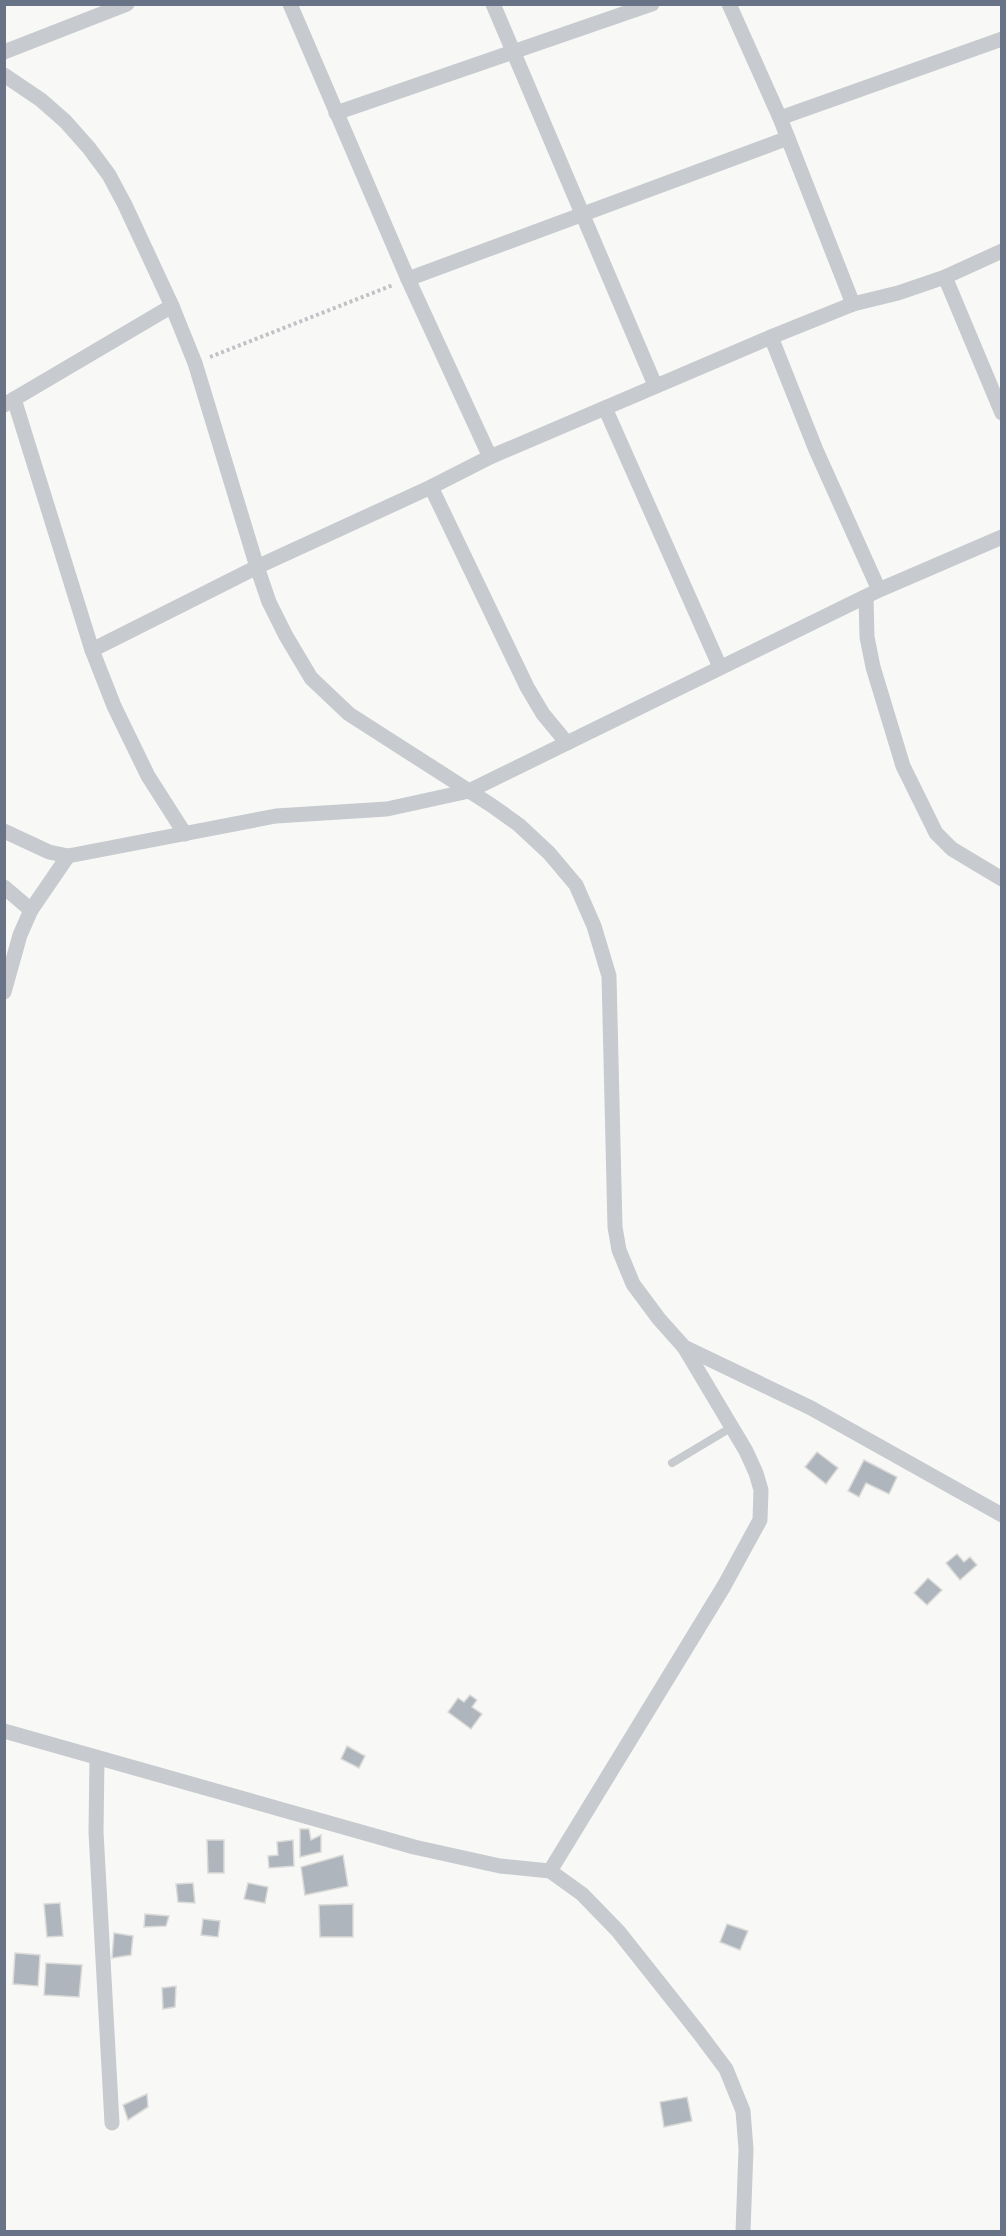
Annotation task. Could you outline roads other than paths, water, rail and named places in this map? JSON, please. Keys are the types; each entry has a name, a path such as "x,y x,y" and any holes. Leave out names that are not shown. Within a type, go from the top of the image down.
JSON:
{"street":[{"path":"4,52 127,4"},
{"path":"290,4 408,279 490,457"},
{"path":"493,4 655,385"},
{"path":"336,113 513,54 652,4"},
{"path":"729,4 780,118 853,304"},
{"path":"780,118 1002,39"},
{"path":"4,75 41,100 89,148 109,175 125,205 172,306 195,363 269,602 311,678 349,714 519,825 549,853 576,885 594,926 609,976 615,1227 619,1250 625,1269 637,1290 684,1347 746,1451 761,1490 760,1520 724,1586 550,1871"},
{"path":"408,279 788,138"},
{"path":"92,650 257,567 431,487 490,457 655,385 853,304 945,277 1002,251"},
{"path":"945,277 1002,412"},
{"path":"172,306 9,402 92,650 114,706 148,776 185,834"},
{"path":"771,337 872,593 867,637 873,667 903,766 936,833 952,849 1002,879"},
{"path":"605,408 720,667"},
{"path":"431,487 527,687 543,714 567,743"},
{"path":"4,831 49,852 68,856 276,816 387,809 469,791 872,593 1002,537"},
{"path":"4,992 21,935 32,910 68,856"},
{"path":"4,887 32,910"},
{"path":"684,1347 811,1408 1002,1515"},
{"path":"4,1731 414,1847 500,1866 550,1871 582,1894 618,1931 726,2070 743,2111 746,2149 743,2232"},
{"path":"97,1758 96,1832 112,2123"}],"lane":[{"path":"672,1462 732,1427"}]}
